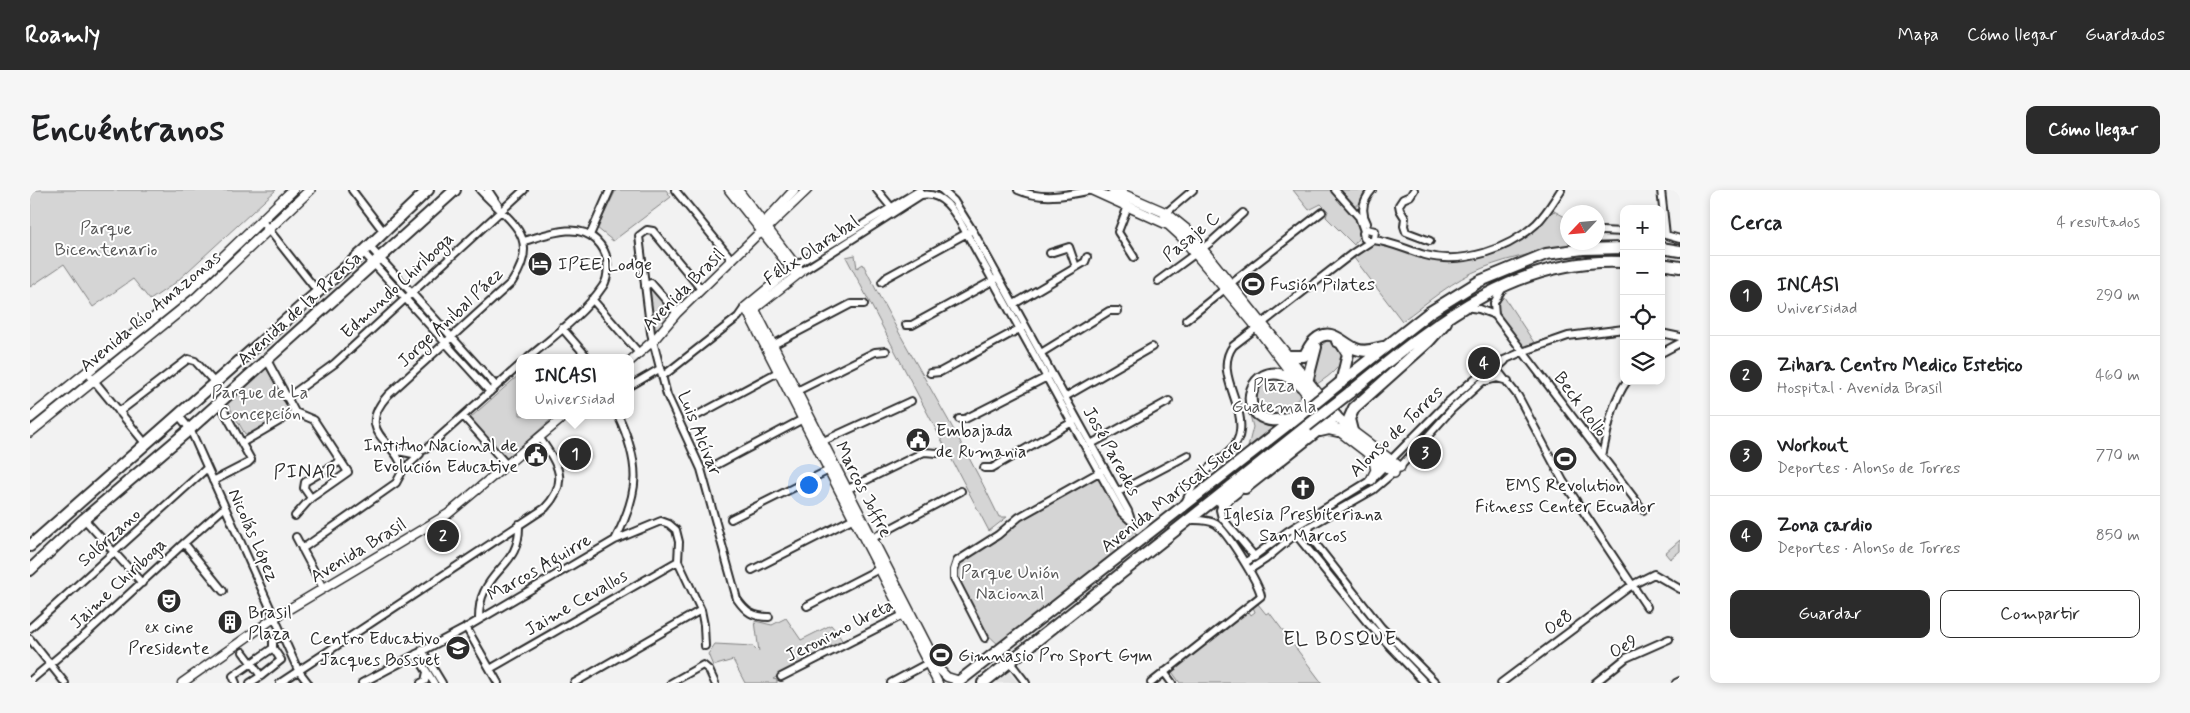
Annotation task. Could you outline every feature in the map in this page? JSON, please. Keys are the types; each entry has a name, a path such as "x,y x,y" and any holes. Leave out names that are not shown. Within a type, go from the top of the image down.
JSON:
{"main road":[{"name":"Avenida Río Amazonas","path":"30,432 93,380 163,318 293,190"},
{"name":"Avenida Río Amazonas","path":"30,418 87,372 163,318 196,298 310,190"},
{"name":"Avenida de la Prensa","path":"30,546 318,292 428,190"},
{"name":"Avenida de la Prensa","path":"30,570 84,519 190,429 455,190"},
{"path":"1092,190 1128,206 1164,217"},
{"path":"1117,191 1187,230 1199,251 1261,326 1333,419 1338,431"},
{"name":"Avenida Mariscal Sucre","path":"958,682 1443,302 1500,272 1546,254 1582,249 1620,248"},
{"path":"1665,248 1680,250"},
{"name":"Avenida Mariscal Sucre","path":"1229,488 1245,488 1311,430 1349,393 1425,332 1458,310 1505,285 1549,268 1584,263 1620,262"},
{"path":"1665,265 1680,267"},
{"path":"1352,431 1348,419 1354,408 1429,341 1458,310"},
{"path":"1261,326 1289,356 1304,383"},
{"path":"1289,356 1304,356 1313,342 1318,338 1328,335 1338,336 1360,350 1386,346"},
{"path":"1304,383 1315,348 1318,344 1329,340 1341,343 1348,354 1340,383"},
{"path":"1303,413 1278,420 1266,419 1254,411 1250,399 1255,383 1268,374 1282,375 1304,383"},
{"path":"1333,419 1352,431 1397,470"},
{"name":"Avenida Mariscal Sucre","path":"983,683 1229,488 1311,430 1333,419"},
{"path":"1311,430 1326,429 1338,431 1373,457 1389,463"},
{"path":"1371,480 1376,470 1373,457"},
{"path":"1222,503 1237,491 1245,488"}],"street":[{"path":"352,190 384,232"},
{"path":"480,190 516,226 524,241 576,230 590,235 603,248 606,255 608,269 604,284 592,299 534,354"},
{"path":"488,190 500,208"},
{"name":"Edmundo Chiriboga","path":"287,398 322,375 411,294 500,208 524,190"},
{"path":"590,235 610,190"},
{"path":"674,190 732,260"},
{"path":"729,190 796,270"},
{"path":"738,190 762,229"},
{"name":"Avenida Brasil","path":"634,357 654,340 677,313 762,229 794,190"},
{"name":"Avenida Brasil","path":"762,229 807,190"},
{"path":"877,190 891,207"},
{"name":"Félix Olarabal","path":"663,376 796,270 920,190"},
{"name":"José Paredes","path":"942,190 954,201 1020,328 1050,375 1065,397 1075,421 1091,444 1102,471 1118,492 1128,510 1131,521 1122,513 1102,471 1050,375 1026,325 996,279"},
{"path":"1018,190 1046,197 1060,193 1092,190"},
{"path":"1164,217 1193,190"},
{"path":"1335,190 1359,217 1366,232 1374,238 1425,255 1444,257 1467,256 1493,249 1518,237 1537,223 1561,190"},
{"path":"1372,190 1366,198 1363,210 1367,241 1374,238"},
{"path":"1414,190 1399,205 1405,218 1404,229 1408,234 1430,241"},
{"path":"1661,190 1662,205"},
{"name":"Félix Olarabal","path":"796,270 927,192"},
{"name":"José Paredes","path":"927,192 944,198 970,232"},
{"path":"1128,206 1118,232 1134,257"},
{"path":"1186,320 1322,212"},
{"name":"Pasaje C","path":"1158,281 1199,251 1243,213"},
{"path":"262,220 318,292"},
{"name":"Luis Alcívar","path":"702,289 653,231 647,230 639,236 651,333 667,398 701,470 737,598 742,607 754,616 769,618"},
{"path":"1605,231 1620,232"},
{"path":"882,282 887,277 970,232"},
{"path":"1353,252 1366,232"},
{"path":"1665,235 1680,239"},
{"path":"1185,505 1197,480 1234,448 1238,441 1241,429 1240,416 1225,360 1233,346 1261,326 1353,252 1374,238"},
{"name":"Jorge Anibal Páez","path":"403,470 402,462 387,446 378,432 375,420 378,408 386,396 512,282 522,262 524,241"},
{"path":"1050,253 1069,247 1076,267"},
{"path":"366,249 411,294 496,386"},
{"path":"1014,304 1084,262 1087,257"},
{"path":"376,260 405,299 490,392"},
{"path":"906,325 912,324 996,279"},
{"path":"645,286 651,284 677,313"},
{"path":"1458,310 1475,308 1495,315 1496,298 1505,285"},
{"path":"592,299 638,353"},
{"path":"769,347 852,304 864,304"},
{"name":"Marcos Joffre","path":"749,308 769,347 797,391 828,470 844,491 854,518 869,540"},
{"path":"1041,353 1109,311 1118,311"},
{"name":"Beck Rollo","path":"1495,315 1643,510"},
{"path":"930,373 940,372 1026,325"},
{"path":"562,328 585,354"},
{"name":"Alonso de Torres","path":"1249,570 1266,559 1294,531 1310,526 1356,501 1397,470 1452,409 1495,367 1522,352 1576,334 1620,329"},
{"path":"1665,334 1680,337"},
{"path":"1665,351 1680,343"},
{"name":"Marcos Joffre","path":"769,347 778,372 803,419 819,443 932,661 938,683"},
{"path":"1065,397 1152,348"},
{"path":"797,391 875,352 886,351"},
{"path":"119,412 188,359 195,361 215,383"},
{"path":"267,360 294,412 314,420 348,472 311,498 295,516"},
{"path":"1495,367 1508,381 1525,408 1564,481 1647,606"},
{"name":"Alonso de Torres","path":"1245,563 1371,480 1447,403 1481,372 1495,367"},
{"path":"302,549 396,483 410,461 464,417 516,368"},
{"path":"634,383 661,368"},
{"path":"87,372 145,443"},
{"path":"698,415 778,372"},
{"path":"959,419 965,418 1050,375"},
{"name":"Alonso de Torres","path":"1476,386 1493,378 1508,381"},
{"path":"1602,456 1611,412 1625,385"},
{"path":"819,443 911,401"},
{"path":"1091,444 1169,401"},
{"path":"213,481 250,461 250,457 219,402"},
{"path":"242,443 294,412"},
{"name":"Nicolás López","path":"179,416 190,429 298,670"},
{"path":"464,417 506,464"},
{"name":"Avenida Brasil","path":"182,683 274,618 446,515 561,419"},
{"name":"Marcos Aguirre","path":"362,683 466,627 615,540 624,523 635,486 632,452 620,419"},
{"path":"718,464 803,419"},
{"path":"984,468 992,468 1075,421"},
{"path":"280,683 545,508 552,501 561,478 558,466 539,437"},
{"path":"387,446 406,454 417,454 426,449"},
{"path":"844,491 924,452 937,452"},
{"path":"1118,492 1188,455"},
{"path":"311,498 304,488 306,482 341,461"},
{"name":"Solórzano","path":"30,628 208,468"},
{"path":"731,519 828,470"},
{"path":"986,638 954,578 957,561 998,535 1019,517 1102,471"},
{"path":"1229,488 1220,510 1222,518 1255,557"},
{"path":"869,540 961,491"},
{"name":"Jaime Chiriboga","path":"30,681 225,508"},
{"path":"752,570 854,518"},
{"path":"84,519 142,583"},
{"path":"1151,683 1259,599 1261,593 1245,563 1217,524 1206,520 1187,520"},
{"path":"615,540 661,521 669,524 676,530 679,542 678,561 701,610 705,646"},
{"path":"624,523 634,532"},
{"path":"479,619 484,592 514,554 520,537 519,524"},
{"path":"1310,526 1308,534 1359,600 1381,627 1436,683"},
{"path":"1294,531 1367,622 1424,683"},
{"path":"296,537 323,588"},
{"path":"184,543 223,591"},
{"name":"Jaime Cevallos","path":"490,669 678,561"},
{"path":"807,606 883,567"},
{"name":"Oe8","path":"1501,683 1632,584 1654,574 1680,589"},
{"path":"574,683 701,610"},
{"name":"Jeronimo Ureta","path":"781,676 907,613"},
{"path":"466,627 498,683"},
{"path":"250,683 281,660 272,648 273,641 282,635"},
{"path":"30,639 65,683"},
{"name":"Oe9","path":"1595,683 1623,660 1669,639"},
{"path":"236,683 233,676 272,648"},
{"path":"244,652 261,676"},
{"path":"419,652 427,672 434,683"},
{"path":"419,652 442,683"},
{"path":"891,683 932,661"},
{"name":"Marcos Joffre","path":"932,661 944,674 958,682"},
{"path":"1009,661 1026,683"},
{"path":"671,683 699,666 707,668 715,683"},
{"path":"298,670 308,683"},
{"path":"421,683 425,681 427,672"},
{"path":"1164,672 1172,683"},
{"path":"1676,683 1680,681"}],"shaded area":[{"path":"584,440 594,458 564,469 557,450"},
{"path":"1009,672 1018,683 995,683"}],"green space":[{"name":"Parque Bicentenario","path":"30,190 276,190 175,283 150,300 133,279 93,307 64,264 30,287"},
{"path":"616,190 666,190 671,197 613,241 597,228"},
{"path":"1293,190 1330,190 1359,221 1361,234 1354,245 1326,217 1328,211 1321,204 1309,210"},
{"path":"1341,190 1367,190 1363,194 1360,205 1355,205"},
{"path":"1554,211 1560,214 1560,248 1515,258 1472,273 1441,292 1402,321 1354,258 1375,243 1430,258 1467,259 1483,256 1498,250"},
{"path":"855,255 857,268 863,264 999,517 1007,517 989,531 846,257"},
{"path":"650,287 673,313 654,332"},
{"path":"1504,297 1535,344 1523,349 1498,316 1496,305"},
{"path":"1327,341 1339,348 1342,356 1334,371 1317,384 1313,374 1318,348"},
{"name":"Parque de La Concepción","path":"266,368 291,410 287,410 286,414 252,433 245,434 226,401"},
{"name":"Plaza Guatemala","path":"1281,376 1295,385 1302,395 1283,412 1268,414 1260,410 1255,404 1254,388 1265,378"},
{"path":"516,378 516,419 552,419 507,459 470,418"},
{"path":"1249,411 1260,422 1272,428 1248,447 1253,427"},
{"name":"Parque Unión Nacional","path":"1099,472 1131,521 1138,540 1002,648 983,630 954,578 957,561 1019,517"},
{"path":"1680,540 1680,551 1670,559 1665,553"},
{"path":"1258,604 1266,614 1269,612 1322,683 1180,683 1170,669 1248,610 1251,615 1255,612 1253,607"},
{"path":"786,618 801,640 831,625 843,642 782,673 773,679 777,680 777,683 745,683 733,660 713,666 708,654 715,644 753,646 759,652 755,621 772,625"}],"place":[{"name":"IPEE Lodge","path":"540,264"},
{"name":"Fusión Pilates","path":"1253,284"},
{"name":"Zona cardio","path":"1484,363"},
{"name":"Embajada de Rumania","path":"918,440"},
{"name":"Workout","path":"1425,453"},
{"name":"INCASI","path":"575,454"},
{"name":"Instituo Nacional de Evolución Educative","path":"536,455"},
{"name":"EMS Revolution Fitness Center Ecuador","path":"1565,459"},
{"name":"Iglesia Presbiteriana San Marcos","path":"1303,488"},
{"name":"Zihara Centro Medico Estetico","path":"443,536"},
{"name":"ex cine Presidente","path":"169,601"},
{"name":"Brasil Plaza","path":"230,622"},
{"name":"Centro Educativo Jacques Bossuet","path":"458,648"},
{"name":"Gimnasio Pro Sport Gym","path":"941,655"}],"district":[{"name":"PINAR","path":"306,471"},
{"name":"EL BOSQUE","path":"1340,638"}]}
